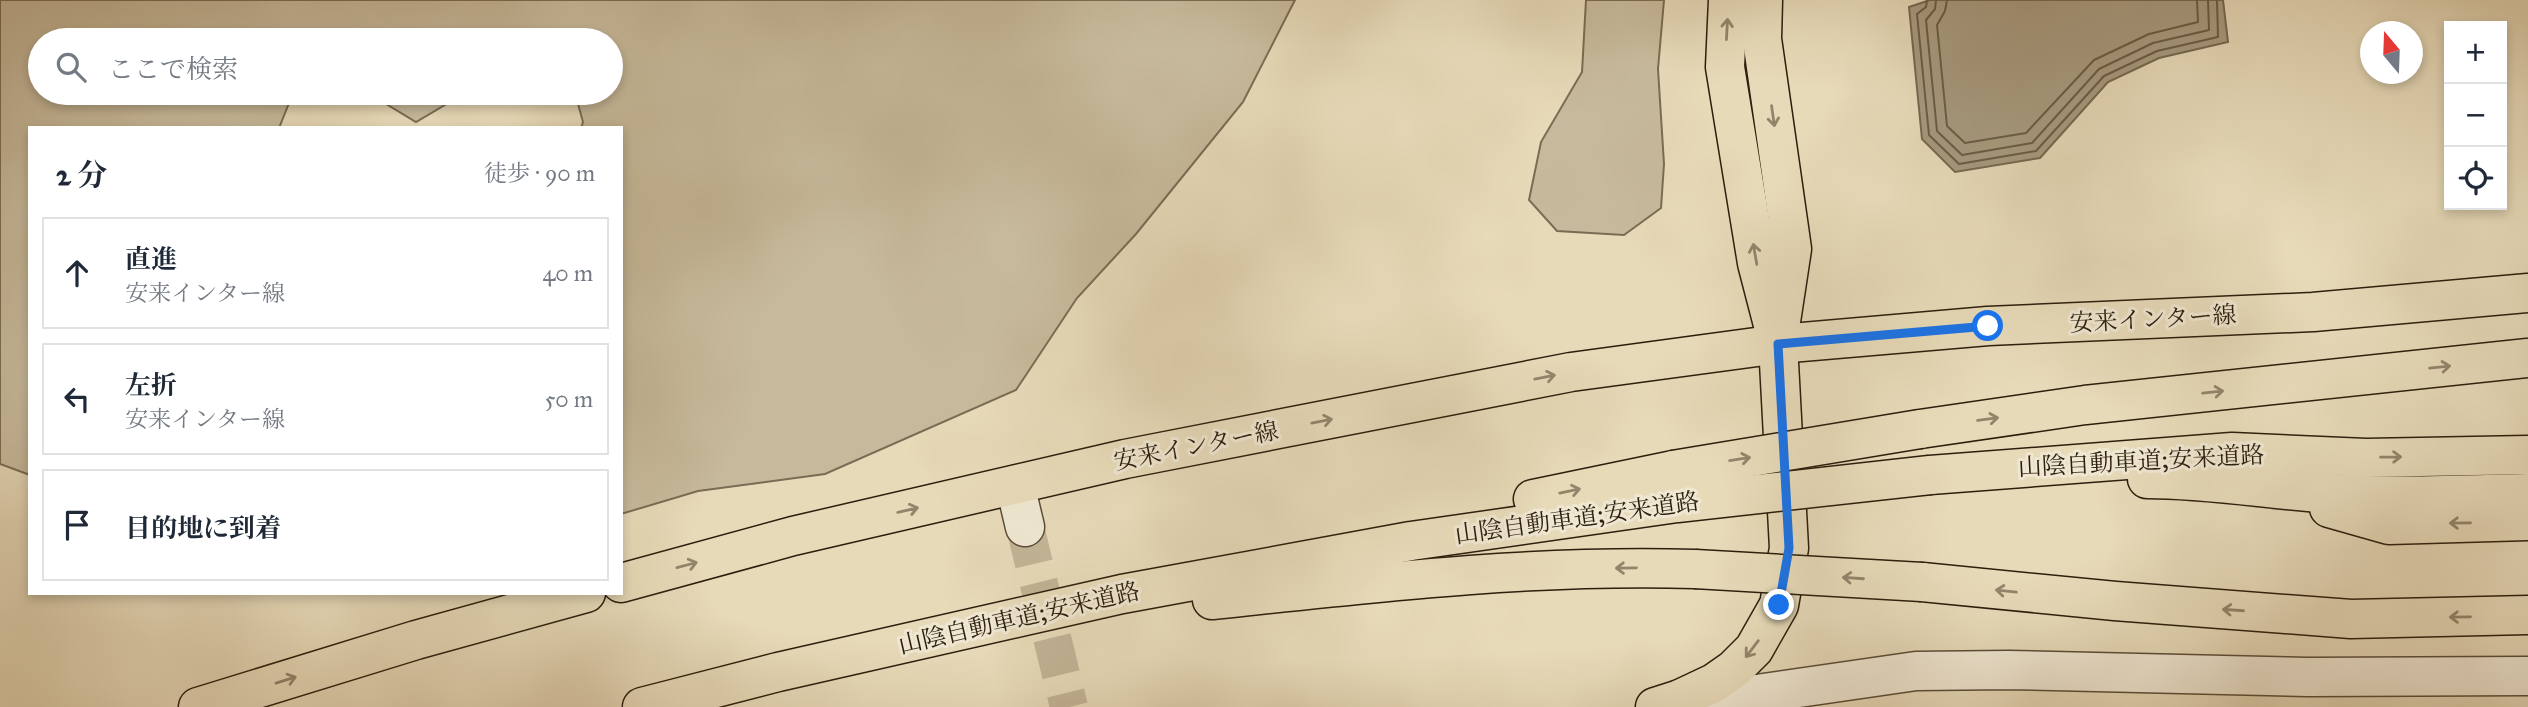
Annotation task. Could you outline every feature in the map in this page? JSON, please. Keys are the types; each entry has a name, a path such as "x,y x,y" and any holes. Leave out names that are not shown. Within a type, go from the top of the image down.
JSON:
{"main road":[{"path":"1667,703 1714,684 1754,649 1779,605 1789,548 1778,344 1757,263 1725,68 1728,0"},
{"path":"1763,0 1762,39 1792,249 1778,344"},
{"name":"安来インター線","path":"623,582 793,536 1125,459 1571,372 1778,344 1988,326 2312,312 2528,293"},
{"path":"1677,499 1920,429 2085,405 2528,358"},
{"path":"2249,451 2361,431 2528,429"},
{"name":"山陰自動車道;安来道路","path":"1931,484 2249,451 2366,458 2528,456"},
{"name":"山陰自動車道;安来道路","path":"642,707 778,672 1122,594 1333,542 1677,499 1931,484 2187,479 2256,489 2356,495 2528,493"},
{"path":"2256,489 2389,525 2528,521"},
{"name":"山陰自動車道;安来道路","path":"721,707 1003,639 1186,602 1493,548 1677,499"},
{"path":"1186,602 1522,570 1648,567 1922,582 2115,601 2351,619 2528,615"},
{"path":"198,707 416,640 579,595"}],"street":[{"path":"1015,485 1025,527"},
{"path":"1667,703 1722,699 1916,671 2008,670 2308,677 2528,676"}],"shaded area":[{"path":"0,0 1295,0 1243,102 1136,234 1077,298 1016,390 825,474 698,491 623,513 623,126 582,126 578,105 623,105 623,28 28,28 28,105 288,105 280,126 28,126 28,474 0,464"},
{"path":"1586,0 1664,0 1658,69 1664,164 1661,208 1624,235 1557,231 1529,200 1541,142 1582,72"},
{"path":"388,105 445,105 416,122"}],"water":[{"path":"1930,0 2223,0 2228,42 2159,58 2108,82 2040,158 1955,172 1922,139 1909,7"}],"tunnel":[{"path":"1025,527 1069,707"}],"route":[{"path":"1779,605 1789,548 1778,344 1988,326"}]}
